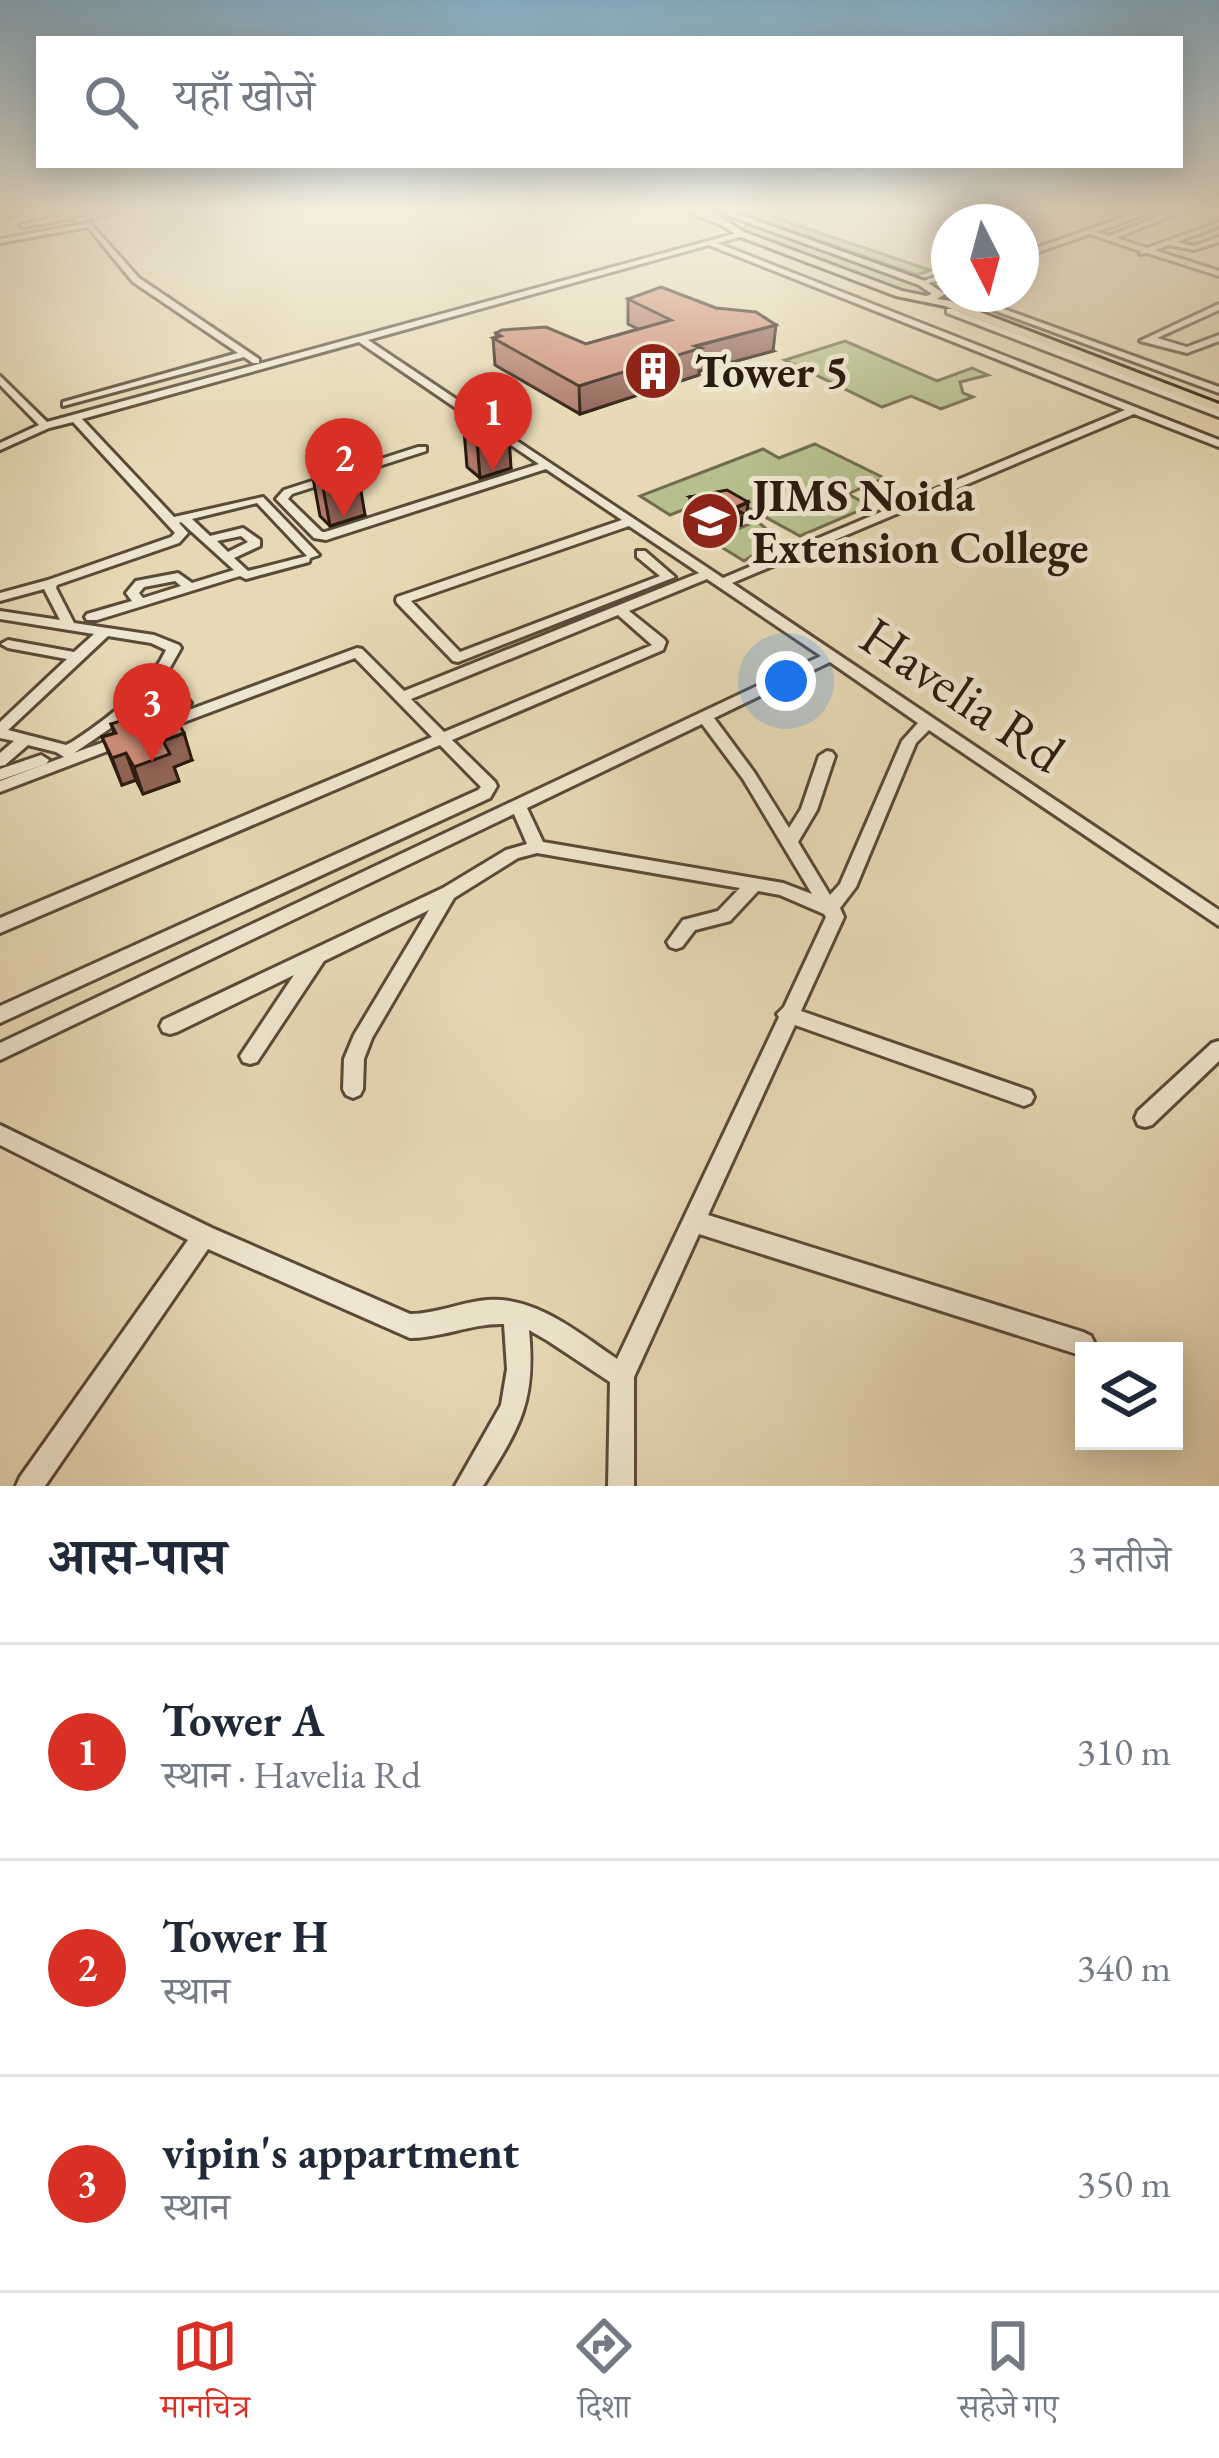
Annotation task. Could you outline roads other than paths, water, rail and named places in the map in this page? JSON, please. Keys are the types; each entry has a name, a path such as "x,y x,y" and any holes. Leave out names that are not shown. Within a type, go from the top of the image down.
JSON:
{"main road":[{"path":"871,281 1030,334 1219,407"},
{"path":"918,299 931,298"},
{"path":"985,312 1030,334"}],"street":[{"path":"138,281 256,362"},
{"path":"67,404 256,362 559,281"},
{"path":"809,281 1219,444"},
{"path":"953,312 1030,334 1103,347 1132,341 1219,307"},
{"path":"0,447 42,423 75,418 387,328"},
{"path":"1000,357 1030,334"},
{"path":"1030,334 1183,400 1219,407"},
{"name":"Havelia Rd","path":"359,338 1219,919"},
{"path":"1132,341 1187,350 1219,338"},
{"path":"1132,341 1219,390"},
{"path":"0,437 244,354"},
{"path":"0,379 42,423"},
{"path":"1149,416 1183,400"},
{"path":"403,697 620,610 717,578 1134,410"},
{"path":"75,418 177,519 241,572 253,576 309,557 259,499 177,519"},
{"path":"422,448 288,492 282,499 318,535 326,536 548,465"},
{"path":"0,597 176,541 182,532 177,519"},
{"path":"631,520 402,600 458,658 668,577 641,554"},
{"path":"207,540 244,532 256,543 226,557"},
{"path":"92,617 241,572"},
{"path":"52,583 50,588 70,627"},
{"path":"0,926 658,647 659,642 620,610"},
{"path":"0,615 33,622 104,632 168,643 173,654 158,671 104,729 74,748 0,731 104,632"},
{"path":"4,648 33,622"},
{"path":"4,648 77,657"},
{"path":"0,787 357,652 488,780 484,794 0,1015"},
{"path":"0,1052 832,656"},
{"path":"0,775 181,710 184,703 158,671"},
{"path":"621,1486 622,1376 835,917 705,717"},
{"path":"831,908 848,887 909,741 929,721"},
{"path":"0,761 26,739"},
{"path":"789,842 808,810 827,755"},
{"path":"518,806 537,847"},
{"path":"170,1026 449,893 512,854 537,847 783,889 831,908"},
{"path":"676,942 689,926 724,916 753,885"},
{"path":"353,1089 354,1059 364,1035 449,893"},
{"path":"250,1056 317,956"},
{"path":"788,1014 1024,1097"},
{"path":"1145,1118 1219,1049"},
{"path":"0,1135 204,1236 410,1326 430,1327 490,1311 515,1313 622,1376"},
{"path":"694,1222 1077,1342"},
{"path":"29,1486 204,1236"},
{"path":"468,1486 515,1412 521,1371 515,1313"}],"place":[{"name":"Tower 5","path":"653,371"},
{"name":"Tower A","path":"493,471"},
{"name":"Tower H","path":"344,517"},
{"name":"JIMS Noida Extension College","path":"710,521"},
{"name":"vipin's appartment","path":"152,762"}]}
